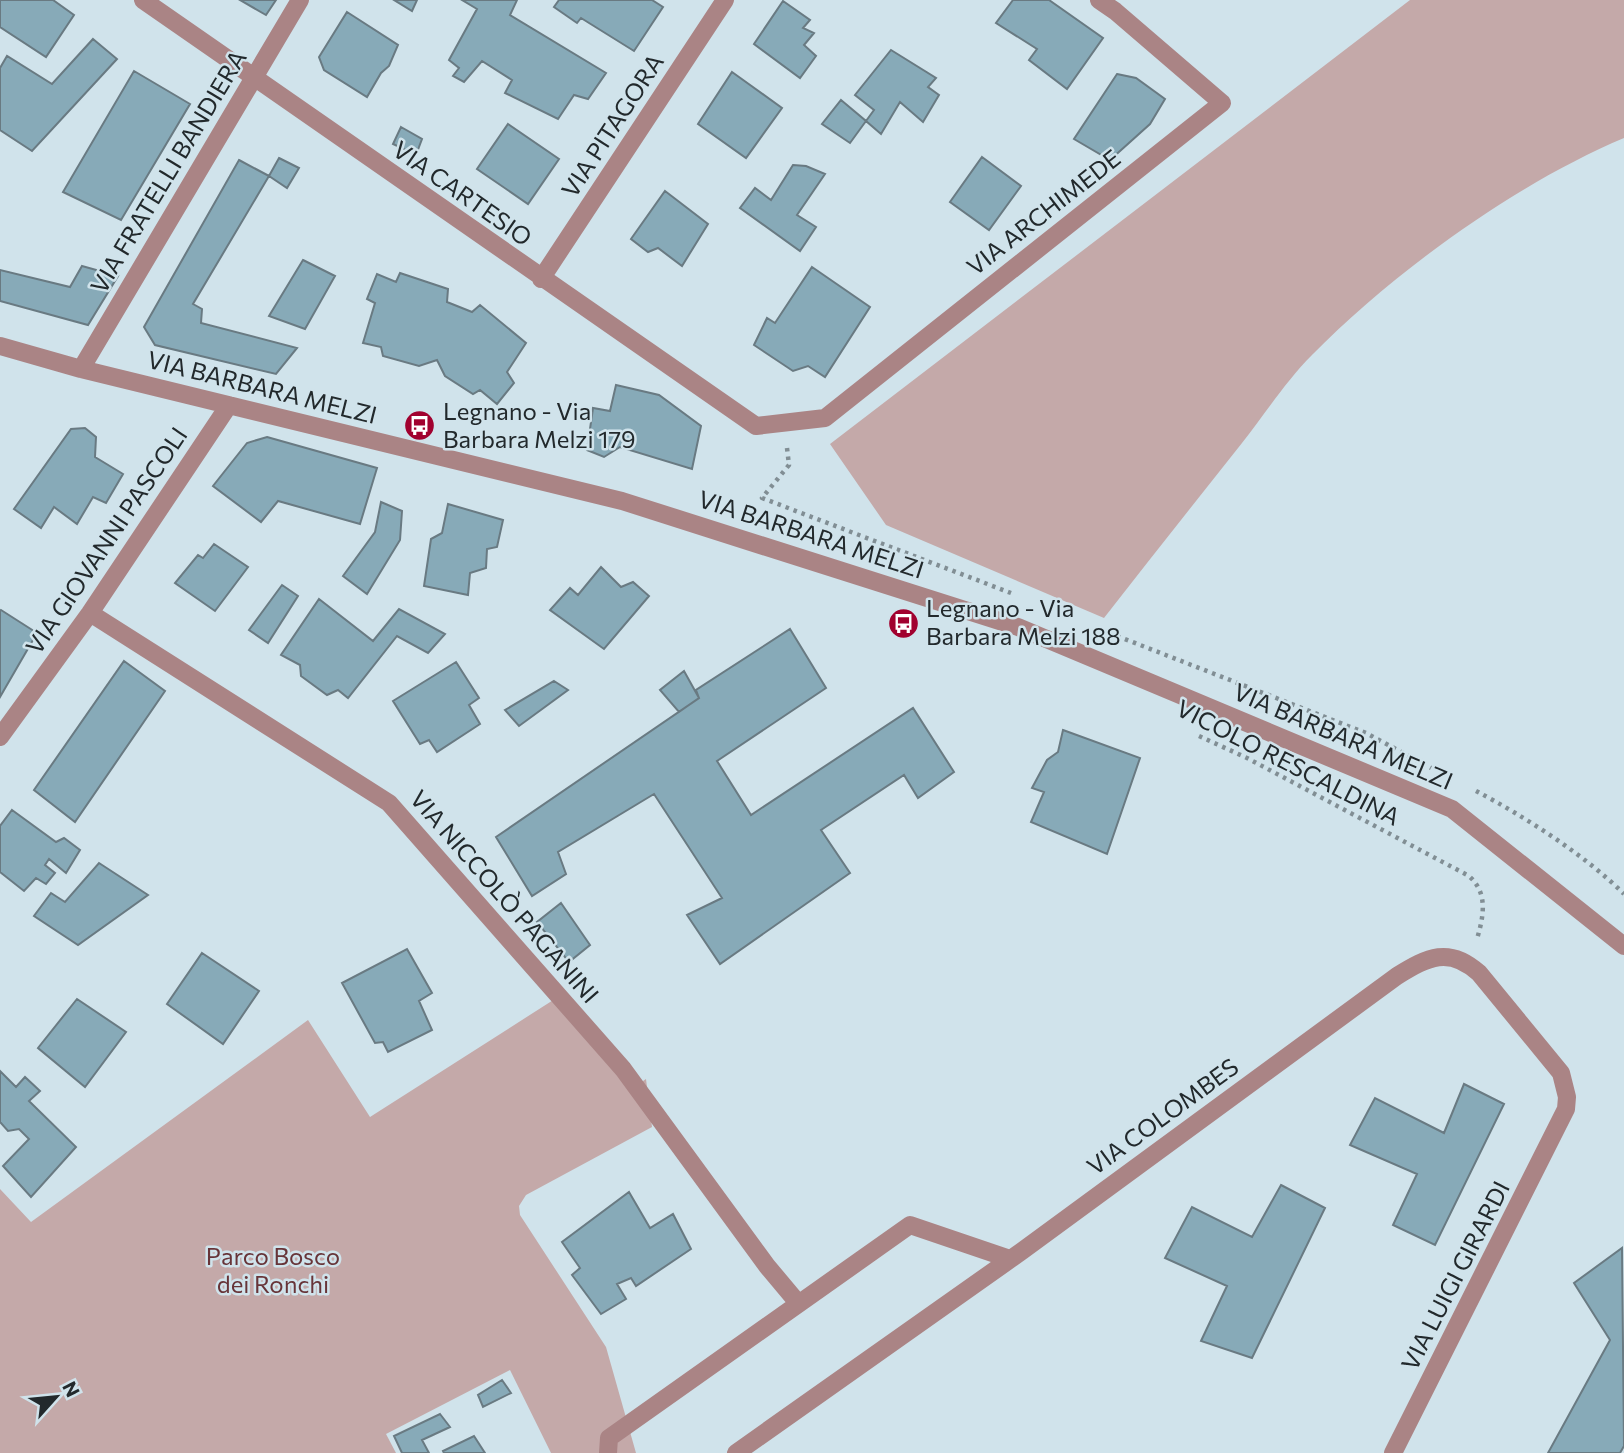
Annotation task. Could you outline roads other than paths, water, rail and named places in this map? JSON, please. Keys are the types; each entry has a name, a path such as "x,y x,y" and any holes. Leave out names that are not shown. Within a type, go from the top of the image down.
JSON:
{"street":[{"name":"VIA CARTESIO","path":"143,0 755,426"},
{"name":"VIA FRATELLI BANDIERA","path":"81,369 300,0"},
{"name":"VIA PITAGORA","path":"541,279 725,0"},
{"name":"VIA ARCHIMEDE","path":"755,426 825,418 1222,103 1122,6 1099,0"},
{"name":"VIA BARBARA MELZI","path":"0,346 81,369 622,501 1018,627 1452,809 1624,946"},
{"name":"VIA GIOVANNI PASCOLI","path":"0,737 90,613 229,405"},
{"name":"VIA NICCOLÒ PAGANINI","path":"90,613 389,803 623,1069 767,1266 798,1303"},
{"name":"VIA COLOMBES","path":"736,1453 1010,1259 1397,976 1436,957 1452,956 1466,962"},
{"name":"VIA LUIGI GIRARDI","path":"1393,1453 1566,1109 1567,1097 1560,1073 1479,973 1466,962"},
{"path":"608,1453 609,1438 910,1226 1010,1259"}],"place":[{"name":"Legnano - Via Barbara Melzi 179","path":"420,426"},
{"name":"Legnano - Via Barbara Melzi 188","path":"903,623"}],"park label":[{"name":"Parco Bosco dei Ronchi","path":"273,1271"}]}
